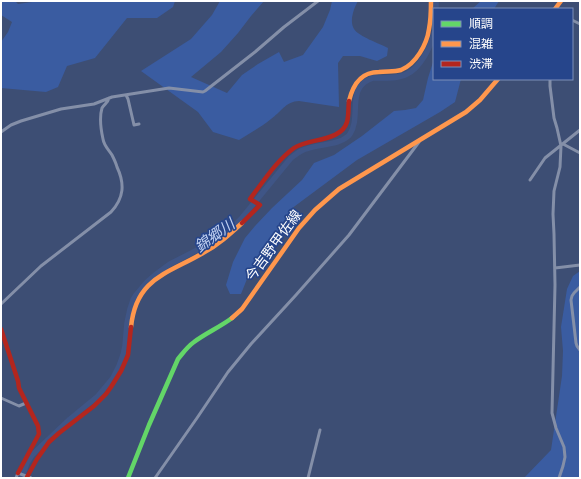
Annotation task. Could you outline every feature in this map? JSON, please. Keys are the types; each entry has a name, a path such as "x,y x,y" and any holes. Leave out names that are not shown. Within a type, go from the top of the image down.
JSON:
{"street":[{"path":"1,132 11,125 21,121 61,109 94,104 109,98 169,88 203,92 318,1"},
{"path":"1,329 19,388 38,426 39,434 17,475 29,477 33,464 53,438 94,408 111,388 120,373 128,354 134,307 141,294 158,277 216,245 249,217 260,205 250,199 281,161 294,149 309,142 333,136 345,128 348,122 349,102 352,90 362,76 368,72 397,71 410,64 417,56 429,32 431,1"},
{"name":"今吉野甲佐線","path":"128,478 178,359 185,350 194,342 235,316 299,228 327,199 339,189 466,112 480,100 497,80"},
{"path":"550,80 554,118 562,145 560,167 554,191 553,214 555,268 552,413 556,428 564,447 565,457 558,478"},
{"path":"126,95 134,125 139,124"},
{"path":"1,304 41,266 111,212 121,199 121,176 112,155 105,146 101,127 102,109 109,98"},
{"path":"530,180 545,158 580,130"},
{"path":"155,478 228,372 348,235 420,140"},
{"path":"562,145 580,153"},
{"path":"555,268 580,266"},
{"path":"580,287 572,296 571,305 576,343 580,350"},
{"path":"1,398 19,406 26,403"},
{"path":"308,478 320,430"}],"shaded area":[{"path":"1,1 15,1 18,4 39,1 175,1 173,7 157,18 127,18 95,58 67,66 58,87 46,92 1,88 1,42 8,32 12,22 1,15"},
{"path":"220,1 264,1 221,52 191,77 227,93 242,75 279,52 284,62 303,55 323,27 332,1 358,1 352,18 354,29 364,37 388,48 387,56 377,61 360,56 343,56 338,63 339,107 299,101 290,103 274,117 239,140 213,132 198,112 141,71 191,39 212,15"},
{"path":"481,1 499,1 495,8 473,8"},
{"path":"433,62 433,80 461,80 455,102 357,160 291,209 247,279 241,294 230,294 226,285 233,262 245,238 255,226 302,180 314,163 334,155 362,136 394,111 416,108 423,100"},
{"path":"580,271 580,478 524,478 551,450 562,376 563,351 561,327 567,289 573,276"}],"waterway":[{"name":"錦郷川","path":"436,1 436,8"},
{"name":"錦郷川","path":"22,478 27,463 32,455 70,419 98,396 113,378 123,355 127,323 133,300 147,282 170,264 209,244 232,228 291,158 306,149 334,143 346,138 350,134 353,127 357,95 359,88 364,82 373,78 399,77 412,71 424,56 433,36"}],"traffic: fast":[{"path":"128,478 178,359 194,342 232,318"}],"traffic: slow":[{"path":"349,101 356,84 367,74 401,70 416,58 420,53 428,35 431,18 431,1"},
{"path":"556,8 561,1"},
{"path":"232,318 242,309 299,228 315,210 339,189 466,112 480,100 497,80"},
{"path":"131,327 134,311 139,298 146,288 166,273 214,246 242,223"}],"traffic: jam":[{"path":"242,223 260,205 250,199 270,172 287,153 300,145 332,136 344,128 348,119 349,101"},
{"path":"27,477 49,442 94,406 111,387 121,371 128,355 131,327"},
{"path":"1,329 19,388 38,426 39,434 18,473"}]}
